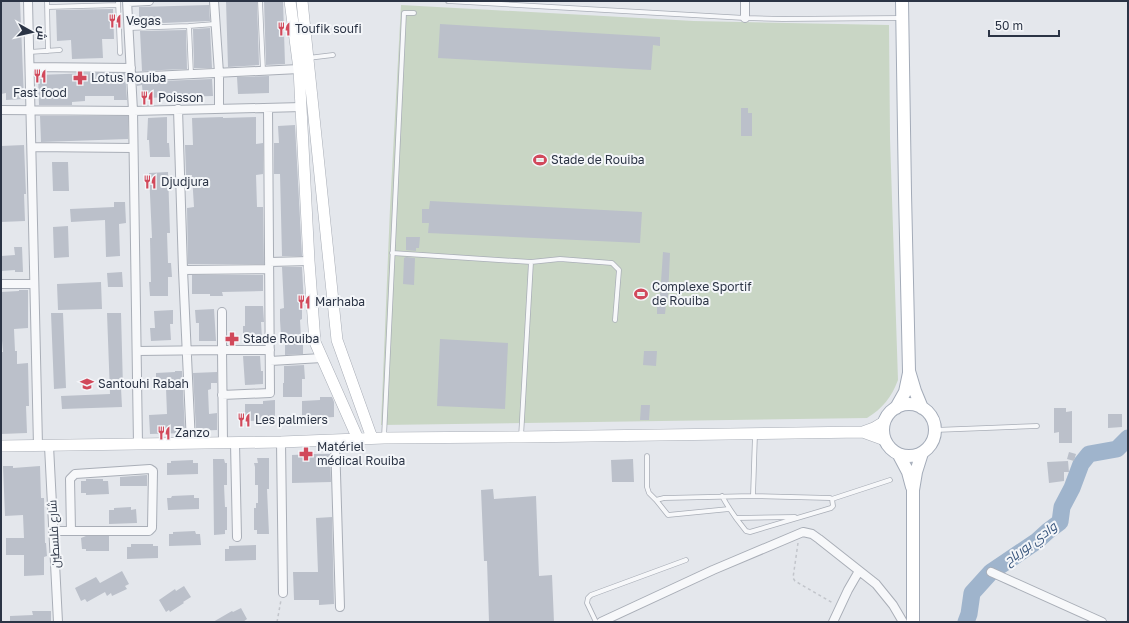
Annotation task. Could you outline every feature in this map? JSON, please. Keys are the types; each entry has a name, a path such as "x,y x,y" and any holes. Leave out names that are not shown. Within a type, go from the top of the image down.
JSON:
{"main road":[{"path":"902,1 910,371 922,408 931,417 935,430 932,443 922,453 914,456 900,455 893,451 885,440 883,431 884,422 896,408 909,404 922,408"},
{"path":"896,408 905,392 910,371"},
{"path":"912,490 922,453"},
{"path":"900,455 908,472 912,490 913,622"}],"street":[{"name":"شارع فلسطين","path":"28,1 34,284 43,446 54,532 58,622"},
{"path":"138,444 133,111 128,2 149,1"},
{"path":"214,1 219,73 219,109"},
{"path":"290,1 299,69 307,105 337,340 372,438"},
{"path":"302,1 308,58 307,105 309,261 315,342 358,439"},
{"path":"745,1 745,18"},
{"path":"30,67 131,68"},
{"path":"131,77 299,69"},
{"path":"1,110 133,111 268,108 307,105"},
{"path":"222,395 270,393 268,108"},
{"path":"178,109 186,350 191,443"},
{"path":"32,147 133,148"},
{"path":"183,270 269,266 309,261"},
{"path":"1,284 34,284"},
{"path":"222,312 223,443"},
{"path":"137,351 270,350"},
{"path":"270,361 322,358"},
{"path":"1,446 281,442 372,438 521,438 863,432 884,422"},
{"path":"863,432 885,440"},
{"path":"335,440 340,607"},
{"path":"281,442 283,593"},
{"path":"234,443 237,537"},
{"path":"54,532 149,531 152,528 153,471 150,469 75,474 70,479 71,531"},
{"path":"601,622 713,570 803,532 812,534 876,584 893,605 903,622"},
{"path":"833,622 858,571"},
{"path":"991,572 1102,622"}],"lane":[{"path":"47,1 48,51"},
{"path":"260,1 263,71"},
{"path":"448,1 745,18 902,18"},
{"path":"47,7 118,3 120,54"},
{"path":"384,438 404,13 414,13"},
{"path":"129,28 216,24"},
{"path":"189,26 191,74"},
{"path":"29,52 60,50"},
{"path":"308,58 333,55"},
{"path":"392,253 531,262 560,259 612,263 619,270 615,320"},
{"path":"521,438 531,262"},
{"path":"935,430 1038,426"},
{"path":"753,496 755,434"},
{"path":"647,456 647,487 649,493 668,515 729,509"},
{"path":"656,500 664,498 722,496 832,499 890,480"},
{"path":"722,496 729,509 746,531 750,532 831,508 833,506 832,499"},
{"path":"736,518 800,517"},
{"path":"596,622 587,603 588,598 591,595 686,560"}],"path":[{"path":"800,534 793,578 795,581 840,607"},
{"path":"277,622 283,593"}],"green space":[{"name":"Complexe Sportif de Rouiba","path":"401,5 694,21 889,25 890,138 898,380 886,402 867,418 381,425 390,208"}],"building":[{"path":"1,1 20,1 24,99 6,100 6,93 1,94"},
{"path":"226,1 257,1 259,65 228,67"},
{"path":"264,1 283,1 285,64 266,65"},
{"path":"209,5 210,21 139,24 139,7"},
{"path":"113,9 114,39 102,39 103,58 72,59 71,40 57,41 56,10"},
{"path":"440,24 660,37 660,46 653,45 651,70 438,58"},
{"path":"210,28 212,68 194,68 193,29"},
{"path":"186,30 187,69 142,71 140,31"},
{"path":"125,73 127,100 114,100 114,96 85,96 85,101 72,102 72,105 39,105 38,75"},
{"path":"269,76 269,93 238,94 237,77"},
{"path":"212,79 213,96 143,98 142,85 137,86 137,82"},
{"path":"741,108 748,108 748,113 752,113 752,136 741,136"},
{"path":"40,116 128,116 128,139 41,142"},
{"path":"167,117 167,143 169,143 170,157 150,157 149,140 147,140 148,118"},
{"path":"256,117 256,144 263,143 263,174 256,175 257,207 263,207 264,264 188,264 187,208 194,207 192,175 186,175 185,145 193,145 192,118"},
{"path":"295,125 302,256 282,256 280,174 274,174 274,143 279,143 278,126"},
{"path":"24,145 26,194 24,194 25,221 1,222 1,146"},
{"path":"52,162 68,162 69,191 53,191"},
{"path":"168,172 170,233 167,233 168,263 171,263 172,277 168,277 168,296 150,296 150,238 152,238 149,173"},
{"path":"430,201 642,212 640,243 428,233 429,223 422,223 422,209 429,209"},
{"path":"114,202 125,202 126,223 119,224 120,256 106,257 105,220 71,222 70,209 114,207"},
{"path":"68,226 69,257 54,258 53,227"},
{"path":"406,237 420,237 419,248 416,248 416,251 406,250"},
{"path":"14,247 22,247 23,272 15,272 15,270 1,271 1,256 15,255"},
{"path":"663,252 670,253 668,298 660,297"},
{"path":"404,258 415,258 414,285 403,284"},
{"path":"282,267 302,267 304,305 302,306 302,319 300,320 301,337 303,337 303,354 285,355 285,335 281,336 280,320 280,309 284,308"},
{"path":"122,272 123,287 108,287 107,273"},
{"path":"192,275 263,275 263,291 222,292 223,296 192,294"},
{"path":"101,282 102,309 58,310 57,284"},
{"path":"28,290 28,328 14,329 17,364 28,363 29,406 26,406 27,433 1,434 1,352 3,352 1,329 1,292"},
{"path":"657,305 666,305 665,314 657,314"},
{"path":"245,306 263,306 264,322 261,322 262,339 260,339 260,344 243,344"},
{"path":"214,309 216,341 199,341 199,323 196,323 195,310"},
{"path":"173,310 173,324 170,324 171,340 151,341 150,328 155,328 154,311"},
{"path":"51,313 63,313 66,388 54,389"},
{"path":"107,313 121,313 123,388 121,388 122,407 62,409 61,396 110,394"},
{"path":"440,339 508,343 505,409 437,406"},
{"path":"644,351 657,351 656,366 643,365"},
{"path":"243,356 260,356 261,371 263,371 263,384 245,385"},
{"path":"304,365 305,379 302,379 302,397 283,397 284,366"},
{"path":"182,371 185,433 150,434 149,415 167,414 166,388 156,388 156,373"},
{"path":"217,372 217,383 211,383 211,389 208,390 209,414 217,413 217,430 196,431 193,373"},
{"path":"320,397 332,397 334,402 334,417 316,418 316,420 302,420 302,401 320,400"},
{"path":"275,400 275,420 245,421 245,404 263,404 263,401"},
{"path":"641,405 650,405 649,420 640,420"},
{"path":"1054,408 1066,408 1066,412 1072,411 1072,443 1059,443 1059,432 1054,433"},
{"path":"1108,414 1122,414 1122,427 1108,428"},
{"path":"1069,452 1076,454 1074,461 1067,459"},
{"path":"330,454 331,482 292,483 292,455"},
{"path":"257,458 269,458 269,489 267,489 269,534 257,534 257,530 254,530 254,508 256,508 256,503 258,503 258,485 255,485 254,463 258,463"},
{"path":"213,459 224,459 225,463 227,463 227,485 224,485 225,507 227,507 227,530 225,530 225,534 214,535"},
{"path":"633,459 634,482 612,482 611,460"},
{"path":"193,460 193,463 198,463 198,474 167,475 167,463 171,463 171,461"},
{"path":"1068,461 1069,472 1064,472 1064,481 1049,483 1047,462"},
{"path":"3,466 13,466 13,468 40,466 41,498 44,498 45,543 47,556 44,557 44,575 24,576 24,555 6,555 6,538 24,538 23,515 5,516"},
{"path":"147,475 147,486 120,486 120,477"},
{"path":"86,479 103,479 103,481 108,481 109,494 86,495 86,493 81,493 81,481 86,481"},
{"path":"493,489 494,499 536,496 539,576 552,575 554,622 489,622 487,561 484,561 481,490"},
{"path":"194,495 194,498 199,498 199,509 168,510 167,498 171,498 172,496"},
{"path":"131,507 131,510 136,509 137,523 109,524 109,510 114,510 114,508"},
{"path":"332,517 334,604 319,605 319,600 294,600 293,572 318,572 316,518"},
{"path":"195,531 196,534 200,534 201,545 169,546 169,534 173,534 173,532"},
{"path":"86,536 109,536 109,551 86,551 86,549 82,549 81,538"},
{"path":"131,544 153,544 153,546 158,546 158,558 127,559 127,547 131,547"},
{"path":"256,545 256,560 225,561 225,549 229,549 229,546"},
{"path":"122,571 129,584 125,586 127,589 112,596 111,593 107,596 105,592 87,602 85,599 81,601 75,588 96,577 100,583"},
{"path":"184,586 191,597 170,612 169,610 166,612 159,600 175,589 176,591"},
{"path":"241,608 247,619 243,622 213,622 232,611 233,612"},
{"path":"32,611 51,611 51,622 10,622 10,616 33,615"}],"waterway":[{"name":"وادي بورياح","path":"966,622 969,614 972,593 991,572 1037,541 1060,522 1062,507 1072,488 1081,464 1089,454 1117,449 1128,438"}],"place":[{"name":"Vegas","path":"115,21"},
{"name":"Toufik soufi","path":"284,29"},
{"name":"Fast food","path":"40,76"},
{"name":"Lotus Rouiba","path":"80,78"},
{"name":"Poisson","path":"147,98"},
{"name":"Stade de Rouiba","path":"540,160"},
{"name":"Djudjura","path":"150,182"},
{"name":"Complexe Sportif de Rouiba","path":"641,294"},
{"name":"Marhaba","path":"304,302"},
{"name":"Stade Rouiba","path":"232,339"},
{"name":"Santouhi Rabah","path":"87,384"},
{"name":"Les palmiers","path":"244,420"},
{"name":"Zanzo","path":"164,433"},
{"name":"Matériel médical Rouiba","path":"306,454"}]}
